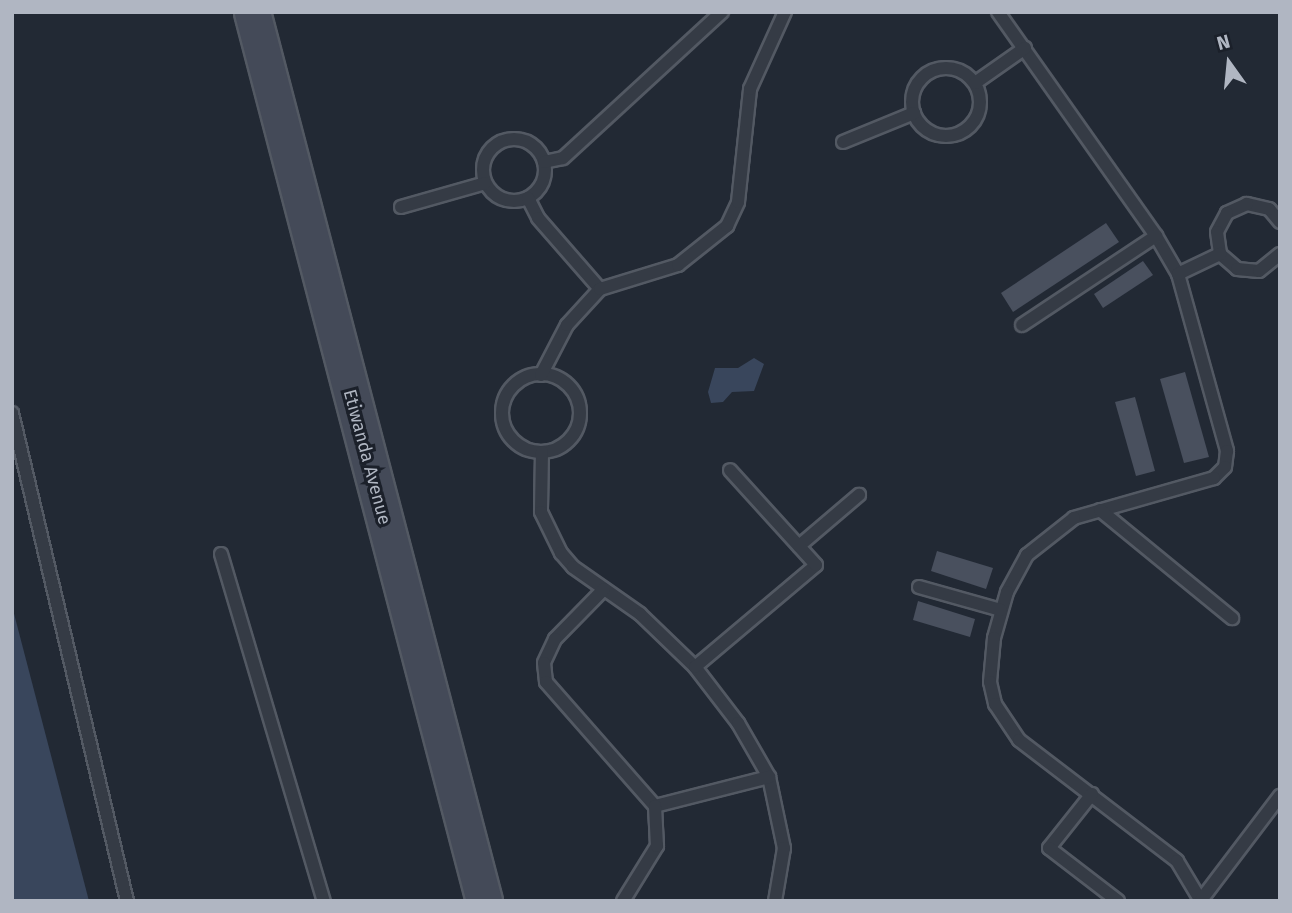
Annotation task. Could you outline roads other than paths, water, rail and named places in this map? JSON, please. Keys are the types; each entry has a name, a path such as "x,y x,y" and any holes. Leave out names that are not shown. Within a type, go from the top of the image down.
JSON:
{"main road":[{"name":"Etiwanda Avenue","path":"251,12 484,901"}],"lane":[{"path":"544,162 563,158 722,12"},
{"path":"998,12 1156,236 1178,274 1227,451 1224,467 1214,478 1197,485 1100,510 1049,533 1027,555 1000,610 990,659 990,682 1000,715 1019,740 1177,861 1201,900 1280,796"},
{"path":"541,375 567,325 600,289 678,265 727,226 737,202 750,89 783,13"},
{"path":"975,83 1025,48"},
{"path":"947,68 975,83 981,105 971,125 962,133 939,136 920,124 914,113 914,92 926,75 947,68"},
{"path":"843,142 914,113"},
{"path":"504,141 533,145 544,162 543,183 528,198 499,198 485,183 488,153 504,141"},
{"path":"401,207 485,183"},
{"path":"528,198 538,218 600,289"},
{"path":"1280,222 1258,205 1237,207 1227,213 1217,232 1220,254 1227,263 1248,272 1269,266 1280,254"},
{"path":"1022,325 1156,236"},
{"path":"1178,274 1220,254"},
{"path":"541,375 566,383 579,406 580,419 567,442 542,452 513,440 502,411 519,382 541,375"},
{"path":"12,413 127,901"},
{"path":"542,452 538,496 551,537 573,567 640,614 695,667 738,723 769,778 784,848 775,901"},
{"path":"695,667 816,565 730,470"},
{"path":"799,546 859,495"},
{"path":"1100,510 1232,618"},
{"path":"221,554 324,901"},
{"path":"919,587 1000,610"},
{"path":"604,589 555,639 544,663 546,682 654,807 657,846 623,901"},
{"path":"654,807 769,778"},
{"path":"1092,794 1049,848 1118,901"}],"water":[{"path":"754,358 764,364 754,391 732,392 723,402 711,403 708,392 715,368 738,368"},
{"path":"12,606 89,901 12,901"}]}
